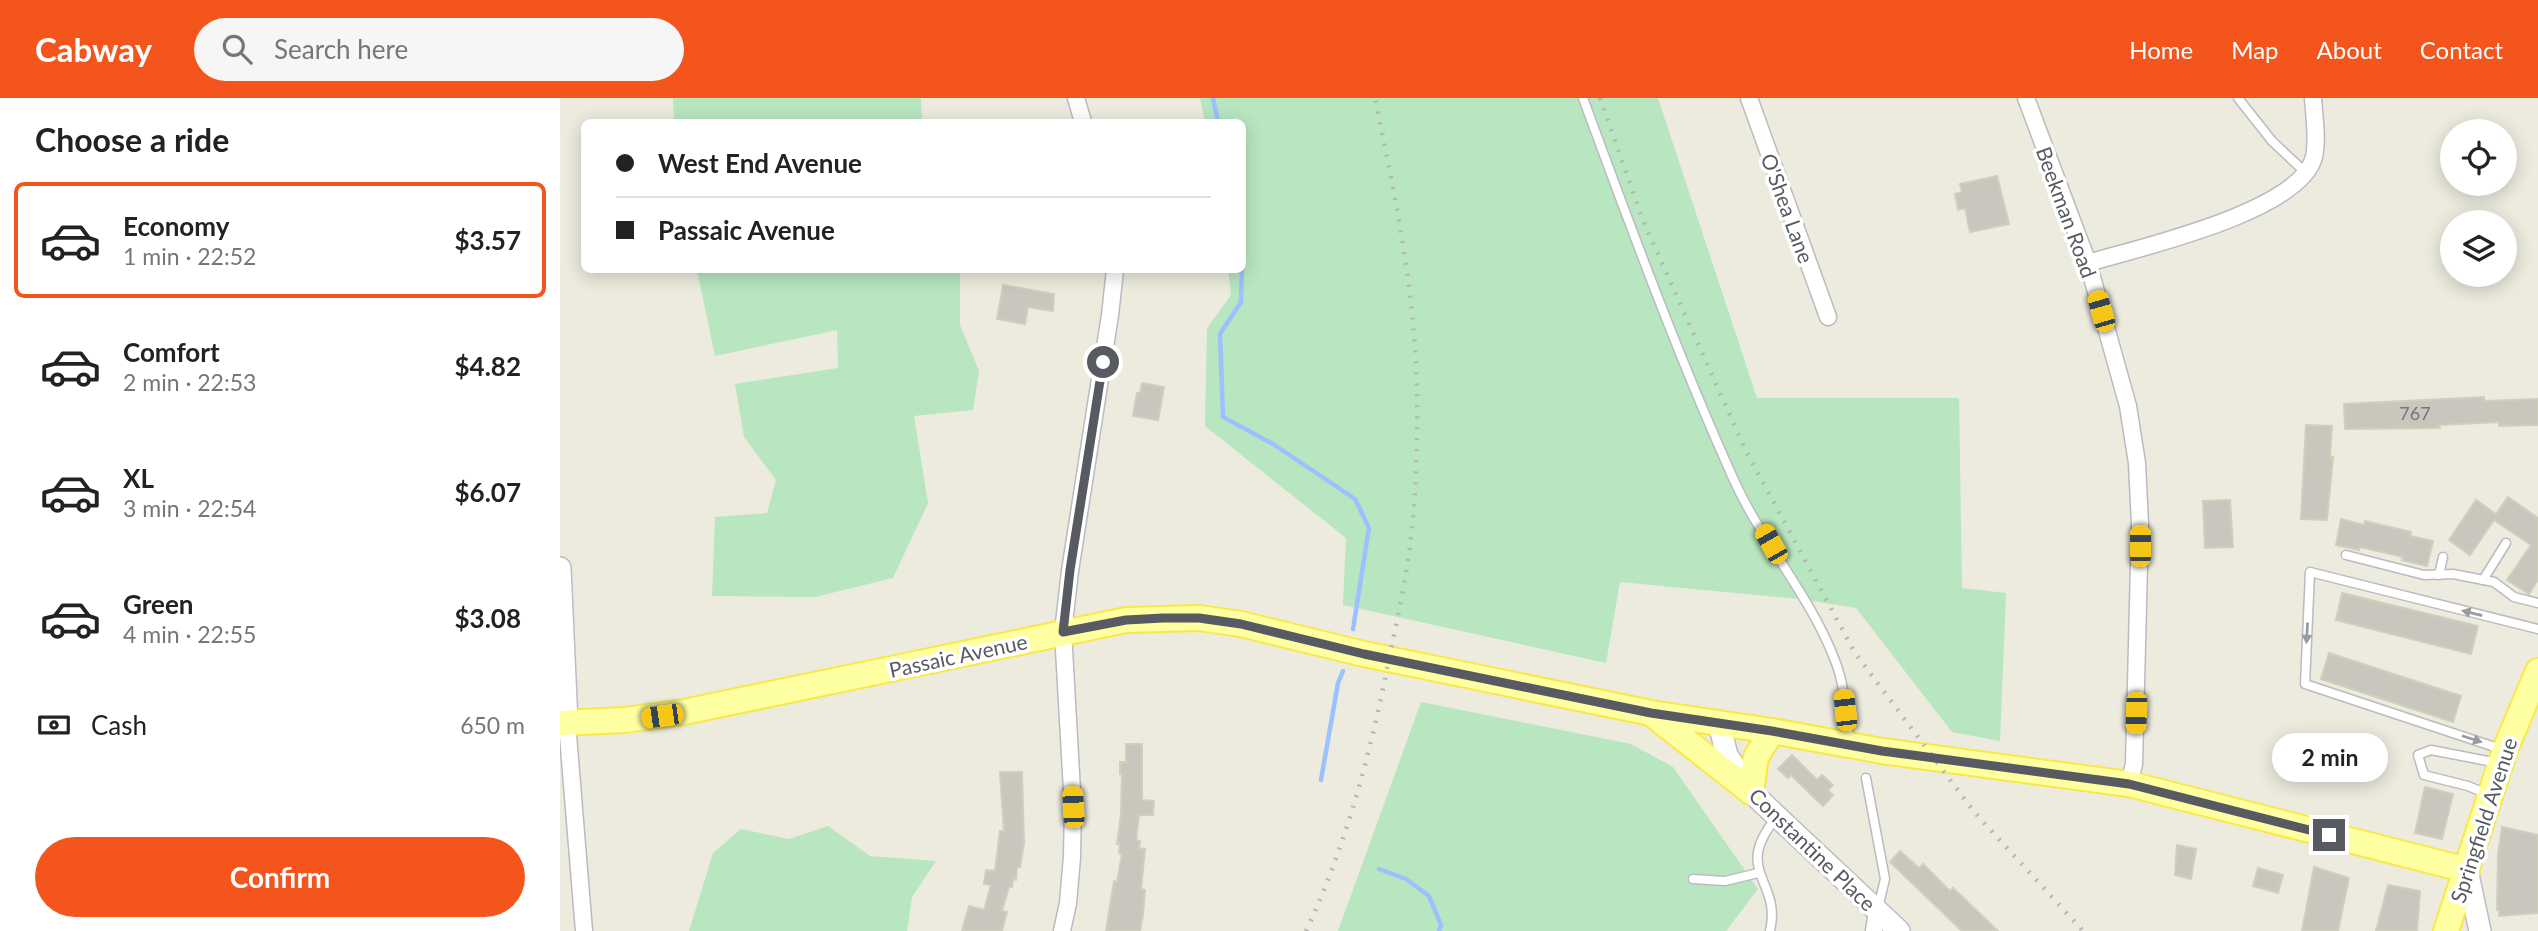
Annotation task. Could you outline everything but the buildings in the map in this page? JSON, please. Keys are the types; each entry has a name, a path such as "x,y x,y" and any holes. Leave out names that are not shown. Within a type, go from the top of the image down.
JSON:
{"main road":[{"name":"Passaic Avenue","path":"564,723 625,720 684,712 1126,620 1199,618 1241,624 1364,654 1651,713 2129,784 2467,870"},
{"name":"Springfield Avenue","path":"2446,931 2489,796 2538,671"},
{"path":"1651,713 1751,792"},
{"path":"1751,792 1756,757 1772,731"}],"street":[{"path":"1076,98 1082,119"},
{"name":"O'Shea Lane","path":"1749,98 1828,317"},
{"name":"Beekman Road","path":"2026,98 2088,263 2129,406 2137,463 2140,524 2134,764 2129,784"},
{"path":"2088,263 2202,229 2254,209 2293,187 2306,173 2314,157 2313,98"},
{"path":"1062,931 1068,903 1073,820 1063,632 1115,273"},
{"path":"560,568 564,723 583,931"},
{"name":"Constantine Place","path":"1718,724 1727,755 1751,792 1778,816 1875,921 1899,931"},
{"path":"2467,870 2480,931"}],"lane":[{"path":"1583,98 1653,288 1734,481 1835,659 1844,692 1849,744"},
{"path":"2238,98 2272,141 2306,173"},
{"path":"2483,580 2506,543"},
{"path":"2346,555 2424,575 2453,574 2494,582 2524,601 2538,603"},
{"path":"2439,575 2443,558"},
{"path":"2503,757 2305,684 2310,572 2538,629"},
{"path":"2489,796 2468,786 2424,775 2418,755 2431,750 2503,757"},
{"path":"1866,778 1885,879 1875,921"},
{"path":"1770,931 1773,906 1758,873 1757,857 1760,842 1778,816"},
{"path":"1693,880 1725,881 1758,873"}],"green space":[{"path":"673,98 921,98 922,119 674,119"},
{"path":"1200,98 1658,98 1757,398 1959,398 1962,588 2006,593 2000,741 1952,732 1856,608 1799,599 1620,582 1606,663 1343,605 1346,538 1205,426 1207,328 1231,295 1228,273 1246,273 1246,119 1204,119"},
{"path":"698,273 960,273 960,325 979,371 973,410 914,416 928,503 893,578 815,597 712,596 715,517 767,513 776,480 744,437 735,384 838,368 837,330 715,356"},
{"path":"1421,702 1631,744 1673,767 1758,889 1726,931 1338,931"},
{"path":"828,826 870,856 936,861 912,897 907,931 689,931 713,853 741,829 789,839"}],"waterway":[{"path":"1213,98 1217,119"},
{"path":"1242,273 1241,302 1220,334 1223,417 1273,444 1355,499 1369,528 1353,629"},
{"path":"1321,780 1338,683 1343,671"},
{"path":"1379,869 1406,879 1429,896 1441,925 1439,931"}],"railway":[{"path":"1306,931 1345,833 1365,766 1401,599 1413,518 1417,412 1412,317 1397,207 1375,98"},
{"path":"1600,98 1644,223 1746,451 1855,653 1975,813 2083,931"}],"route":[{"path":"1103,362 1070,570 1063,632 1126,620 1163,618 1199,618 1241,624 1364,654 1651,713 1882,751 2129,784 2329,835"}]}
